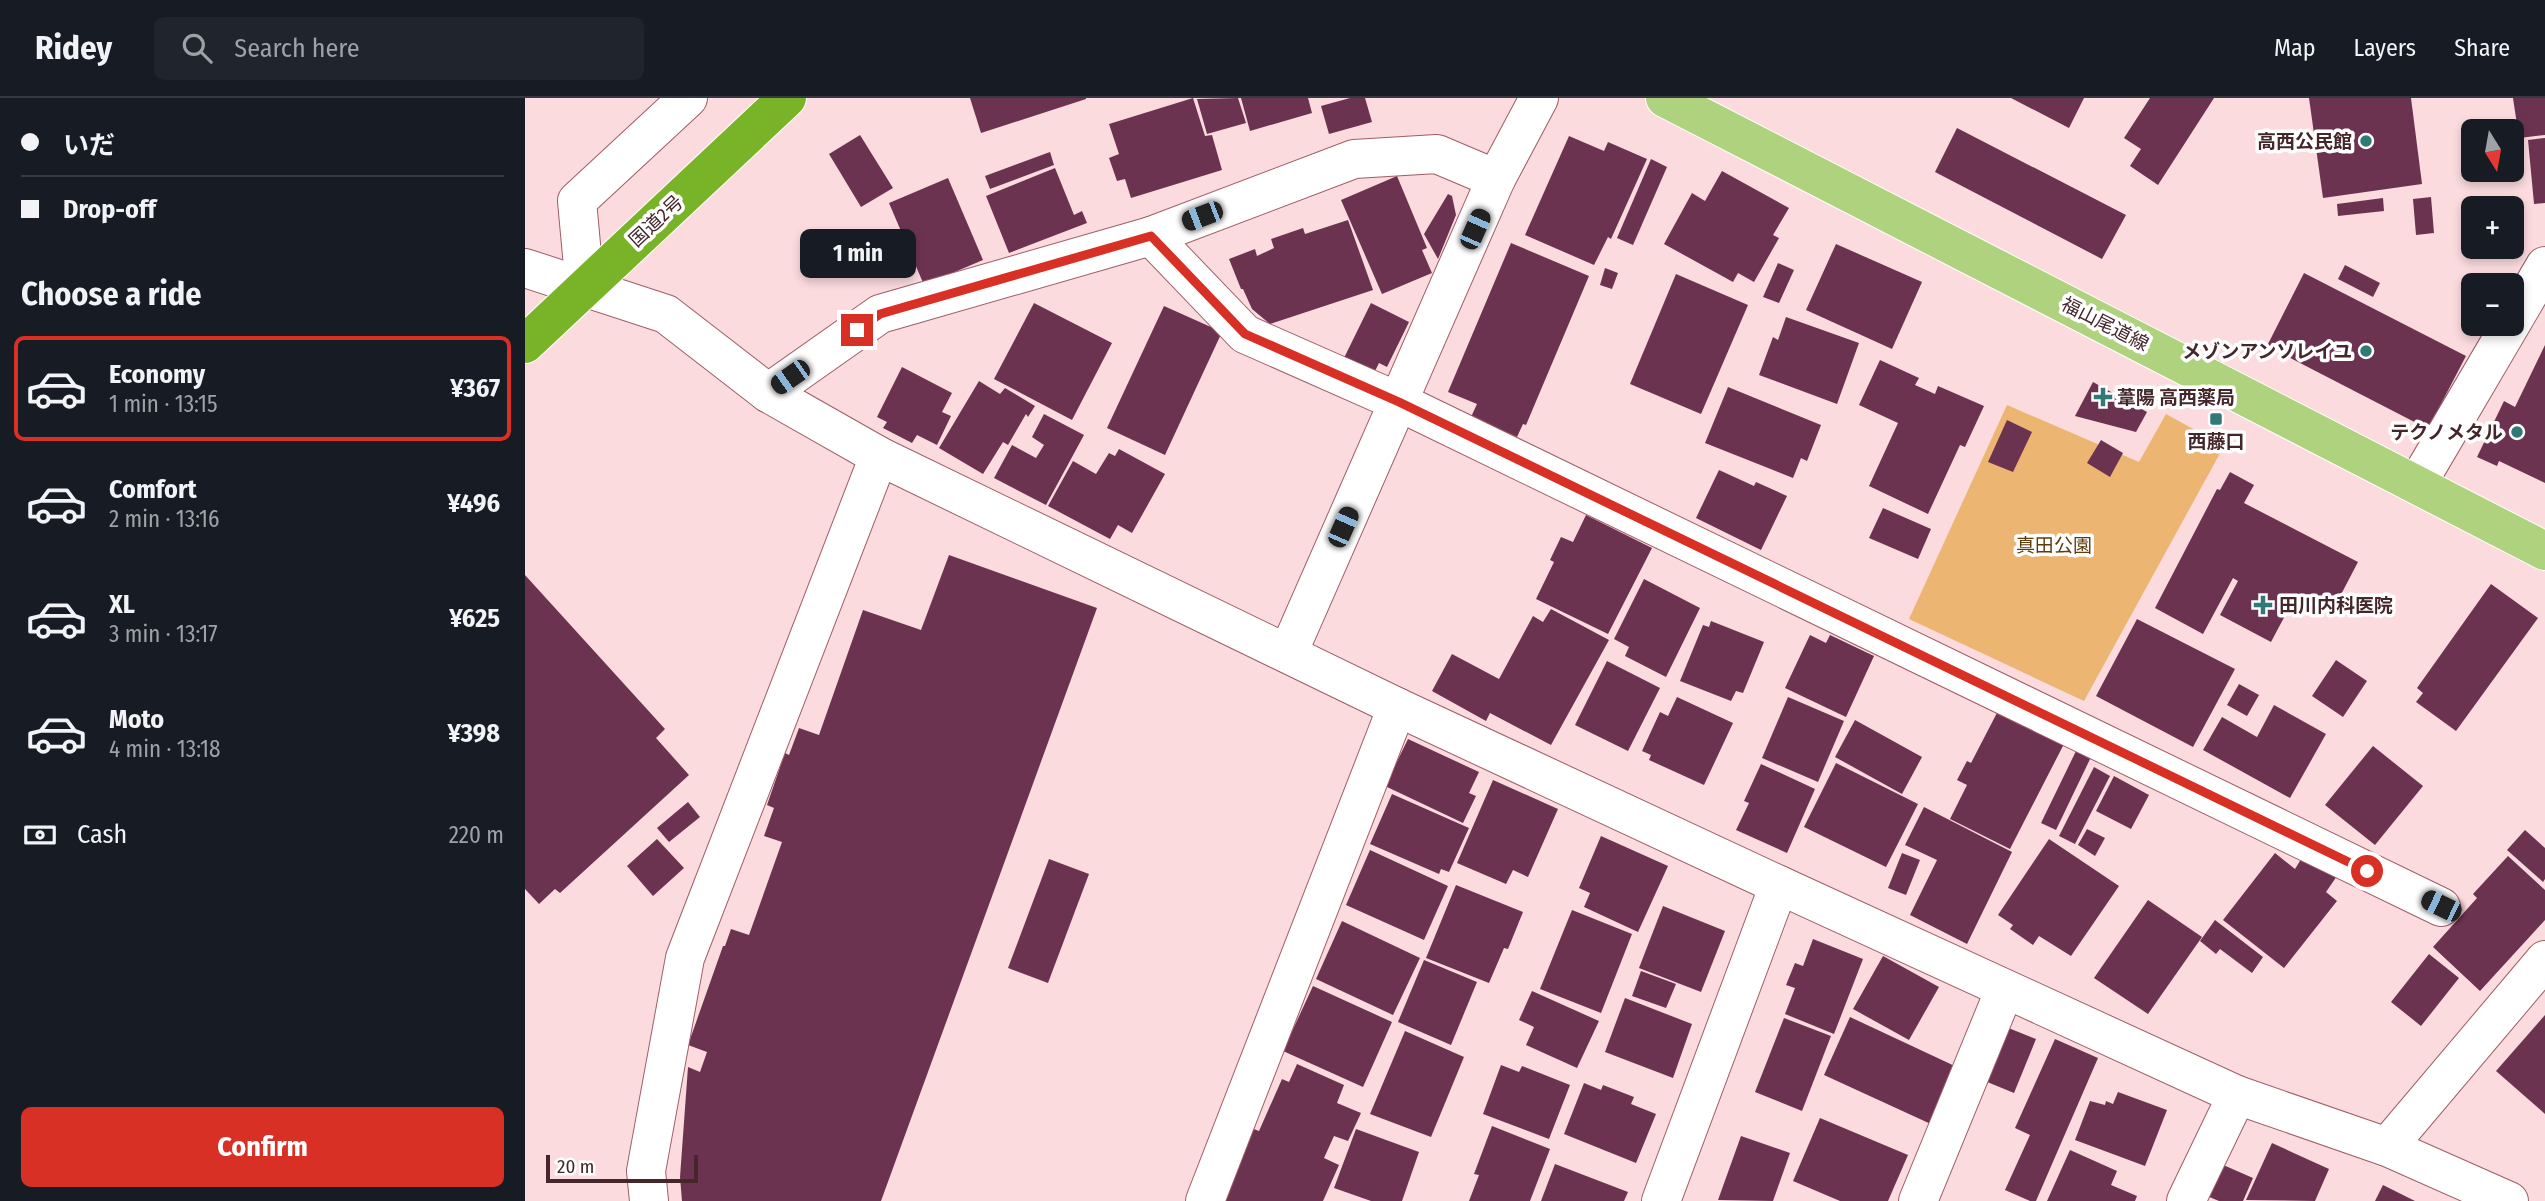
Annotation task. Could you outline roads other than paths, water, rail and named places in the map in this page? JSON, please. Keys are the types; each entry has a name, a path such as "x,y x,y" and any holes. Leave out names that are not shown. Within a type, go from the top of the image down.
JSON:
{"highway":[{"name":"国道2号","path":"525,344 787,98"}],"main road":[{"name":"福山尾道線","path":"1665,98 2545,551"}],"street":[{"path":"585,288 577,201 688,98"},
{"path":"1288,653 1496,179 1539,98"},
{"path":"768,393 880,314 1151,236 1354,159 1437,154 1496,179"},
{"path":"1151,236 1245,334 1399,402 2441,906"},
{"path":"2417,484 2545,266"},
{"path":"525,268 666,314 768,393 879,456 1397,706 2237,1095 2387,1147 2509,1201"},
{"path":"649,1201 646,1171 685,958 879,456"},
{"path":"1205,1201 1397,706"},
{"path":"1661,1201 1779,885"},
{"path":"2387,1147 2545,960"},
{"path":"1918,1201 2005,989"},
{"path":"2186,1201 2237,1095"}],"place":[{"name":"高西公民館","path":"2366,141"},
{"name":"メゾンアンソレイユ","path":"2366,351"},
{"name":"葦陽 高西薬局","path":"2103,397"},
{"name":"西藤口","path":"2216,419"},
{"name":"テクノメタル","path":"2517,432"},
{"name":"田川内科医院","path":"2263,605"}],"park label":[{"name":"真田公園","path":"2054,545"}]}
